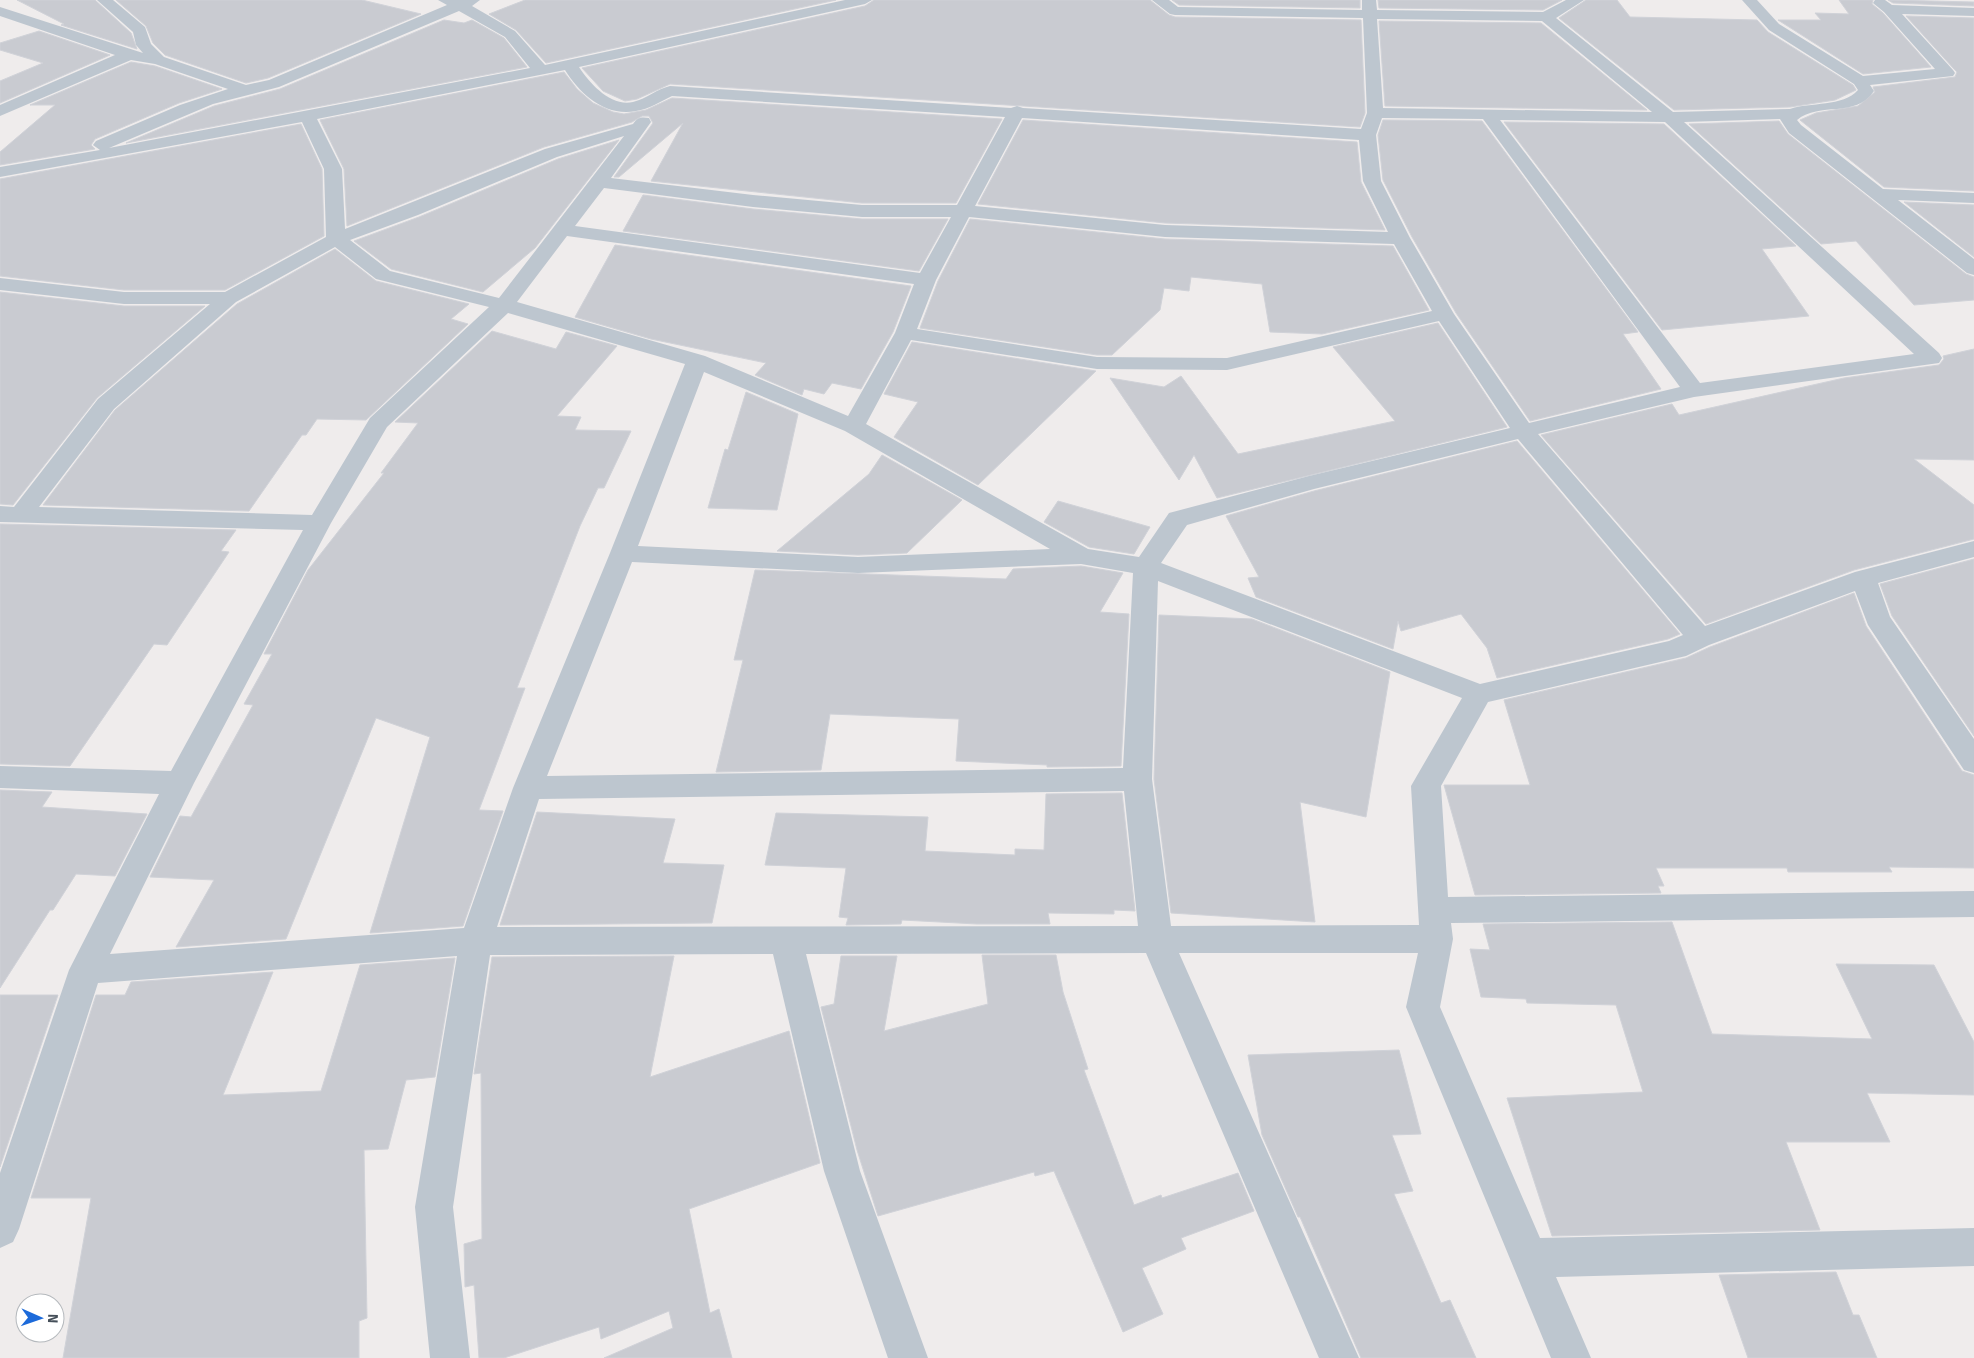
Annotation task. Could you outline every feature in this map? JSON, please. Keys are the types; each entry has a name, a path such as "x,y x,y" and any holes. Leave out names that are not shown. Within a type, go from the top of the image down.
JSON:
{"street":[{"path":"104,0 140,30 144,45 158,60"},
{"path":"0,172 73,159 302,106 541,70 865,0"},
{"path":"1159,0 1175,11 1369,7 1546,17 1577,0"},
{"path":"1375,113 1669,117 1794,114 1858,100 1866,91 1860,81 1774,27 1750,0"},
{"path":"73,159 157,119 242,89 273,84 459,2 510,34 541,70"},
{"path":"1860,81 1947,73 1883,5"},
{"path":"1883,5 1974,12"},
{"path":"1369,7 1375,113 1367,135 1372,181 1400,238 1444,314 1524,432 1700,638"},
{"path":"0,11 129,55 158,60 242,89"},
{"path":"1339,1358 1156,938 1137,779 1146,567 1178,519 1308,483 1694,390 1931,358 1669,117 1546,17"},
{"path":"0,111 129,55"},
{"path":"569,64 582,85 603,101 631,107 670,91 1017,111 1367,135"},
{"path":"273,84 302,106 333,169 336,238 383,276 504,306 697,361 853,426 1081,556"},
{"path":"0,1229 7,1190 86,970 179,783 319,523 378,423 504,306 599,182 637,128 670,91"},
{"path":"0,96 23,100"},
{"path":"853,426 905,333 926,280 1017,111"},
{"path":"1794,114 1788,119 1795,129 1974,269"},
{"path":"1489,116 1694,390"},
{"path":"11,514 106,404 229,298 336,238 411,211 542,157 617,132 637,128"},
{"path":"599,182 753,201 862,211 964,211 1165,231 1400,238"},
{"path":"1877,194 1974,198"},
{"path":"562,230 926,280"},
{"path":"0,284 124,298 229,298"},
{"path":"905,333 1097,363 1227,364 1444,314"},
{"path":"450,1358 434,1207 476,941 528,788 623,554 697,361"},
{"path":"11,514 319,523"},
{"path":"623,554 858,565 1081,556 1146,567 1479,694 1676,648 1864,578 1974,549"},
{"path":"1864,578 1877,619 1974,762"},
{"path":"1479,694 1426,786 1435,925 1423,1007 1571,1358"},
{"path":"0,777 179,783"},
{"path":"528,788 1137,779"},
{"path":"86,970 476,941 1156,938 1974,904"},
{"path":"786,940 842,1171 908,1358"},
{"path":"1528,1258 1974,1247"}],"building":[{"path":"17,0 95,0 131,33 137,49 61,25 64,24"},
{"path":"116,0 362,0 421,14 268,78 246,83 165,55 153,43 146,26"},
{"path":"525,0 836,0 546,63 516,30 489,14"},
{"path":"874,0 1150,0 1169,15 1175,17 1361,20 1365,113 1360,127 670,84 637,99 625,101 603,91 582,68 865,6"},
{"path":"1172,0 1360,0 1360,8 1179,5"},
{"path":"1378,0 1562,0 1543,10 1379,8"},
{"path":"1586,0 1617,0 1630,17 1757,20 1768,32 1853,85 1856,90 1835,100 1790,107 1674,110 1559,18"},
{"path":"1839,0 1873,0 1872,4 1883,13 1931,67 1863,74 1778,20 1821,20 1815,13 1849,14"},
{"path":"1888,0 1974,2 1974,6 1893,3"},
{"path":"1906,16 1974,18 1974,191 1884,187 1800,120 1816,113 1858,106 1875,92 1873,87 1955,77 1957,72"},
{"path":"444,20 464,23 472,20 504,38 527,67 126,143 214,106 280,89"},
{"path":"1379,21 1541,23 1647,110 1385,106"},
{"path":"39,31 110,55 0,103 0,81 43,63 0,50 0,43"},
{"path":"131,62 155,66 222,89 179,103 95,139 91,145 95,149 0,165 0,152 55,105 30,105"},
{"path":"564,72 577,89 593,103 613,112 624,114 646,110 672,98 1002,119 956,203 862,203 651,181 683,123 619,177 614,177 653,123 649,116 642,116 632,122 544,147 347,226 344,169 320,120"},
{"path":"1023,120 1357,142 1361,182 1385,230 1165,223 978,204"},
{"path":"1383,120 1482,121 1638,332 1623,334 1661,389 1530,421 1456,313 1412,237 1383,180 1378,135"},
{"path":"1779,121 1788,134 1966,274 1974,277 1974,300 1914,305 1856,241 1821,244 1689,124"},
{"path":"1504,122 1664,124 1796,246 1762,249 1809,316 1662,330"},
{"path":"301,124 322,169 324,236 225,290 124,290 0,276 0,179"},
{"path":"619,140 535,248 483,292 391,269 354,241 419,217 558,159"},
{"path":"643,195 753,209 862,219 948,219 919,271 623,231"},
{"path":"1904,202 1974,205 1974,257"},
{"path":"970,219 1165,239 1393,246 1429,310 1322,334 1270,332 1262,284 1191,277 1189,291 1164,288 1160,310 1112,355 1097,355 920,328 938,281"},
{"path":"615,245 911,286 893,332 861,389 832,383 824,394 804,389 802,395 755,375 766,363 651,339 575,317"},
{"path":"335,249 376,281 469,304 451,319 468,324 366,420 317,419 306,435 302,435 249,511 43,505 115,410 237,304"},
{"path":"0,292 124,306 205,306 97,398 13,505 0,504"},
{"path":"1438,323 1507,427 1217,498 1194,455 1179,480 1110,378 1164,387 1181,376 1238,454 1395,421 1333,347"},
{"path":"492,331 556,349 566,332 617,346 557,416 581,417 575,430 631,431 604,488 598,488 580,526 517,688 525,688 479,810 503,811 463,926 370,933 430,737 376,718 286,939 176,947 214,880 150,877 180,816 191,817 253,705 244,704 272,654 264,654 308,570 384,473 381,473 418,423 395,422"},
{"path":"912,342 1096,371 978,485 894,437 918,402 884,394"},
{"path":"1974,349 1974,460 1914,459 1974,505 1974,539 1854,570 1706,624 1541,435 1672,404 1679,415 1844,378 1939,365 1944,359 1943,356"},
{"path":"746,392 798,414 777,510 708,508 725,449 728,450"},
{"path":"1517,441 1680,634 1668,639 1497,678 1487,648 1461,614 1401,631 1398,621 1393,649 1256,597 1248,578 1259,577 1226,516 1314,491"},
{"path":"882,455 962,500 907,553 858,555 777,551 869,474"},
{"path":"1058,501 1150,527 1134,554 1089,547 1044,522"},
{"path":"0,524 236,530 221,551 229,552 167,645 154,644 70,766 0,764"},
{"path":"1974,559 1974,736 1892,616 1880,584"},
{"path":"1081,566 1123,573 1100,612 1129,614 1121,766 1047,767 1047,765 956,761 959,719 830,714 821,770 716,772 743,660 734,660 755,570 1006,579 1013,569"},
{"path":"1854,593 1866,626 1962,771 1974,775 1974,868 1889,867 1892,872 1788,872 1787,868 1656,868 1664,886 1658,886 1661,893 1475,895 1444,785 1530,785 1504,700 1686,658 1710,647"},
{"path":"1159,615 1252,619 1390,672 1366,817 1300,802 1315,922 1171,913 1154,779"},
{"path":"0,790 52,792 42,807 147,814 115,876 76,874 53,910 50,910 0,988"},
{"path":"1122,793 1135,911 1114,910 1114,914 1048,913 1050,924 977,924 902,920 901,924 846,925 848,918 839,917 846,868 765,865 776,813 928,817 925,851 1015,855 1015,849 1044,850 1046,794"},
{"path":"537,812 675,819 663,863 724,865 712,923 500,925"},
{"path":"1672,922 1712,1034 1872,1039 1836,964 1934,965 1974,1042 1974,1095 1867,1093 1890,1142 1786,1142 1820,1230 1552,1236 1507,1098 1643,1092 1616,1005 1527,1003 1526,999 1481,997 1470,949 1490,950 1483,924"},
{"path":"982,955 1056,955 1063,992 1088,1069 1084,1070 1134,1205 1161,1195 1162,1198 1238,1173 1254,1211 1181,1238 1186,1249 1142,1268 1163,1314 1123,1332 1054,1171 1035,1176 1034,1172 878,1216 857,1150 821,1007 834,1004 841,956 897,956 884,1031 988,1004"},
{"path":"674,956 650,1077 789,1031 820,1163 689,1209 710,1313 719,1309 732,1358 604,1358 673,1328 669,1311 601,1339 599,1327 504,1358 479,1358 474,1285 465,1287 464,1244 482,1239 481,1073 474,1074 492,957"},
{"path":"455,958 435,1077 406,1080 388,1149 364,1150 367,1318 359,1321 359,1358 63,1358 91,1198 31,1198 96,995 125,995 131,982 273,972 223,1095 321,1091 360,965"},
{"path":"0,995 58,995 0,1167"},
{"path":"1399,1050 1421,1134 1392,1135 1413,1191 1394,1194 1441,1303 1450,1300 1476,1358 1361,1358 1262,1135 1248,1055"},
{"path":"1836,1272 1853,1315 1859,1315 1877,1358 1748,1358 1719,1275"}]}
